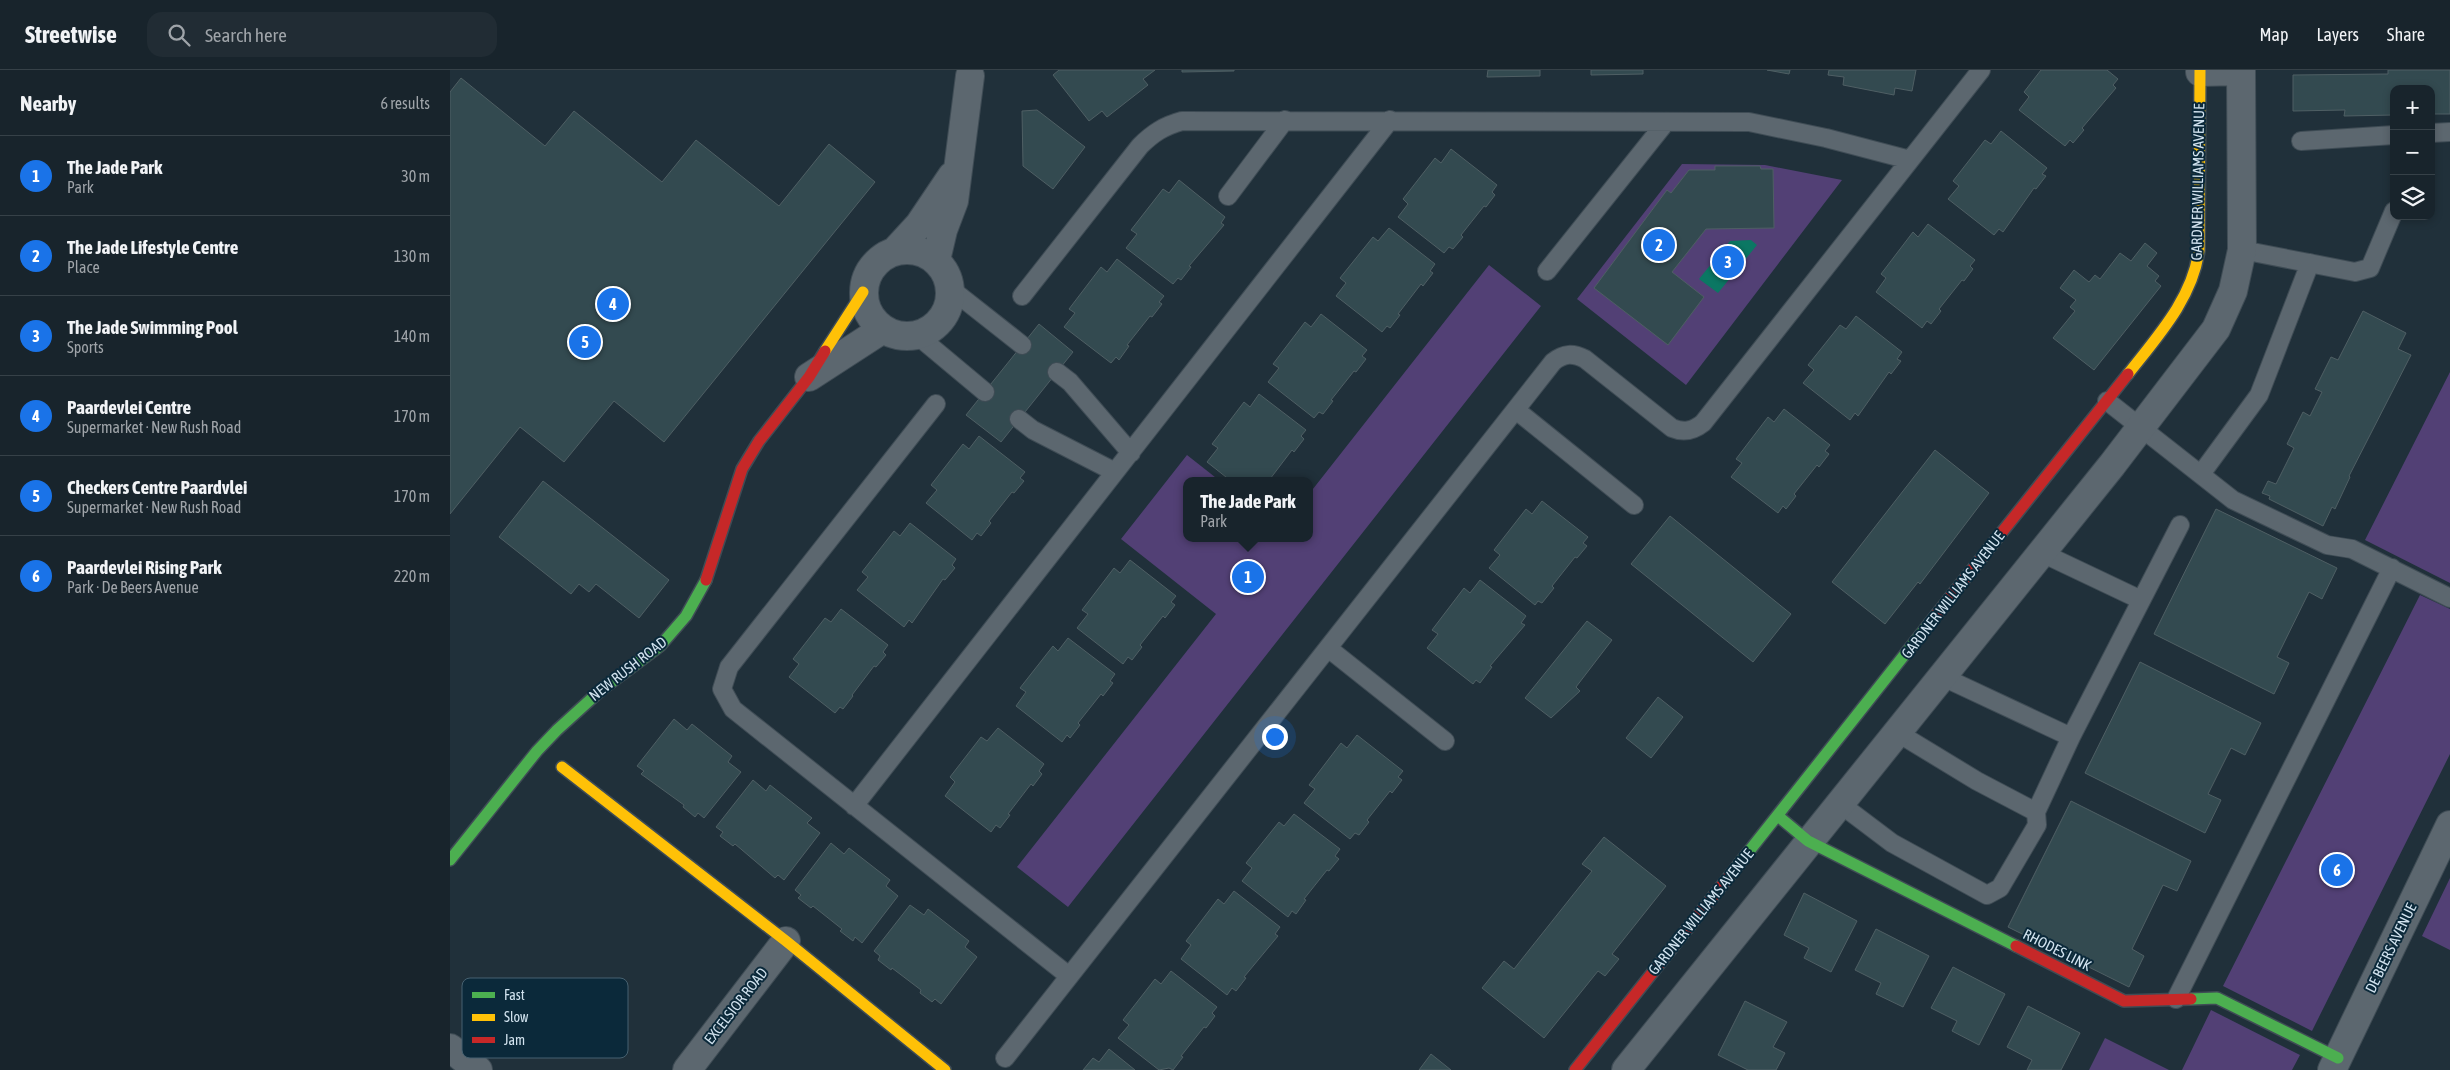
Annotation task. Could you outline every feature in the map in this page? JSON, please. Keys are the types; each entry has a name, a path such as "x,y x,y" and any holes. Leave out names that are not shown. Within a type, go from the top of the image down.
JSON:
{"street":[{"path":"1626,1070 1808,841 1898,734 2216,329 2233,292 2242,250 2240,71 2200,71"},
{"name":"GARDNER WILLIAMS AVENUE","path":"1575,1070 2107,401 2155,340 2184,298 2197,266 2199,250 2200,71"},
{"name":"NEW RUSH ROAD","path":"936,260 943,230 954,201 970,76"},
{"name":"NEW RUSH ROAD","path":"450,860 537,750 601,690 655,651 675,631 695,602 708,577 728,506 742,469 759,441 809,377 863,292 866,278 873,266 883,256 896,250 919,225 940,196 959,164"},
{"path":"863,292 866,306 872,319 883,329 896,335 918,336 936,324 946,313 951,289 945,271 936,260 924,252 910,249 896,250"},
{"name":"NEW RUSH ROAD","path":"809,377 883,329"},
{"path":"562,767 786,942 945,1070"},
{"name":"RHODES LINK","path":"1778,816 1808,841 2124,1000 2218,998 2335,1064"},
{"name":"DE BEERS AVENUE","path":"2335,1064 2450,825"},
{"name":"EXCELSIOR ROAD","path":"687,1070 786,942"},
{"path":"450,1048 462,1057"},
{"path":"463,1058 478,1070"}],"lane":[{"path":"1005,1058 1553,362 1566,355 1576,355 1585,359 1672,428 1687,431 1696,429 1703,423 1981,70"},
{"path":"1228,196 1285,120"},
{"path":"854,806 1390,120"},
{"path":"1022,296 1140,146 1151,135 1165,126 1182,121 1749,122 1826,138 1910,160"},
{"path":"1546,271 1666,122"},
{"path":"2435,133 2450,132"},
{"path":"2300,140 2390,135"},
{"path":"2242,250 2354,272 2370,268 2390,220"},
{"path":"2201,474 2259,395 2310,263"},
{"path":"951,289 1022,345"},
{"path":"918,336 985,392"},
{"path":"1057,372 1070,382 1131,452"},
{"path":"2107,401 2242,504 2327,545 2352,549 2450,598"},
{"path":"936,404 729,667 722,689 733,709 1069,976"},
{"path":"1516,410 1634,505"},
{"path":"1019,419 1033,430 1116,472"},
{"path":"1839,803 1892,843 1988,895 2000,888 2037,825 2036,812 2071,737 2180,525"},
{"path":"2042,553 2141,600"},
{"path":"2176,999 2392,568"},
{"path":"1328,648 1445,741"},
{"path":"1943,677 2071,737"},
{"path":"1898,734 1977,781 2036,812"}],"shaded area":[{"path":"1682,164 1765,165 1842,180 1686,385 1577,299"},
{"path":"1751,240 1757,245 1718,293 1699,279 1730,241"},
{"path":"1489,265 1541,306 1068,907 1017,867 1216,614 1121,539 1187,455 1215,477 1183,477 1183,542 1313,542 1313,489"},
{"path":"2450,372 2450,583 2365,540"},
{"path":"2420,595 2450,609 2450,754 2312,1031 2223,986"},
{"path":"2450,878 2450,950 2422,936"},
{"path":"2211,1010 2300,1055 2292,1070 2182,1070"},
{"path":"2105,1038 2169,1070 2089,1070"}],"building":[{"path":"1059,70 1155,70 1143,79 1148,85 1107,117 1102,111 1089,121 1053,75"},
{"path":"1182,70 1234,70 1234,71 1182,72"},
{"path":"1488,70 1540,70 1540,76 1487,77"},
{"path":"1591,70 1643,70 1643,74 1591,75"},
{"path":"1767,70 1790,70 1789,74"},
{"path":"1829,70 1916,70 1912,91 1895,88 1894,95 1843,85 1844,77 1828,75"},
{"path":"2041,70 2107,70 2118,79 2113,85 2116,88 2082,128 2084,130 2073,143 2070,140 2065,146 2019,110 2029,97 2024,92"},
{"path":"2388,70 2450,70 2450,114 2435,114 2435,85 2390,85 2390,115 2344,116 2345,110 2293,111 2293,75 2388,74"},
{"path":"461,78 545,146 574,111 662,182 696,140 779,206 829,144 875,182 664,442 614,401 564,462 520,427 450,514 450,92"},
{"path":"1037,110 1085,147 1053,189 1023,166 1022,111"},
{"path":"2001,131 2047,168 2042,174 2046,176 2036,189 2034,188 2003,232 1999,229 1994,235 1948,199 1959,186 1953,181 1985,140 1991,144"},
{"path":"1451,149 1497,185 1492,192 1495,195 1461,235 1463,237 1453,249 1449,247 1444,253 1398,217 1408,204 1403,199 1435,158 1441,163"},
{"path":"1715,166 1760,166 1761,169 1773,169 1774,228 1706,229 1672,272 1704,297 1668,345 1594,288 1667,190 1671,193 1689,170 1715,170"},
{"path":"1179,180 1225,217 1221,223 1224,225 1189,266 1191,267 1181,280 1178,278 1173,284 1126,248 1137,234 1131,230 1163,189 1169,193"},
{"path":"1928,224 1975,260 1970,266 1973,269 1939,309 1941,311 1931,324 1927,321 1922,328 1876,292 1886,278 1881,274 1913,232 1918,237"},
{"path":"1389,228 1435,264 1430,271 1433,273 1423,286 1421,284 1398,314 1400,315 1390,328 1387,326 1382,332 1336,296 1346,283 1340,278 1373,237 1378,241"},
{"path":"2145,243 2157,253 2147,266 2159,276 2155,281 2161,286 2094,370 2053,338 2075,311 2070,307 2076,300 2060,288 2074,270 2089,282 2095,275 2100,279 2120,253 2131,261"},
{"path":"1117,259 1164,296 1159,302 1162,304 1127,345 1129,346 1119,360 1116,357 1111,363 1064,327 1075,313 1069,309 1101,267 1107,272"},
{"path":"2363,311 2406,333 2398,349 2411,355 2349,476 2335,509 2332,507 2323,526 2269,499 2270,496 2262,493 2268,481 2276,484 2294,448 2287,444 2303,412 2310,416 2322,392 2315,389 2331,357 2338,360"},
{"path":"1321,314 1367,350 1362,356 1366,359 1356,372 1354,371 1331,400 1333,401 1323,414 1319,412 1314,418 1268,382 1279,368 1273,364 1305,322 1311,327"},
{"path":"1856,316 1902,352 1897,359 1901,361 1891,374 1889,372 1858,416 1855,413 1850,420 1803,383 1814,370 1808,365 1840,325 1846,329"},
{"path":"1039,324 1073,352 1001,442 966,415"},
{"path":"1259,394 1306,430 1301,436 1304,439 1294,452 1292,450 1272,477 1226,477 1207,462 1218,448 1212,444 1244,402 1250,407"},
{"path":"1784,409 1830,445 1825,451 1829,454 1819,467 1817,465 1794,494 1796,496 1786,509 1783,506 1778,513 1731,477 1742,463 1736,459 1768,417 1774,422"},
{"path":"979,436 1025,472 1020,478 1024,481 1014,493 1012,492 989,521 991,523 981,536 977,533 972,540 926,503 937,490 931,485 963,444 969,449"},
{"path":"1935,450 1989,493 1920,584 1918,582 1885,624 1832,582"},
{"path":"543,481 669,580 639,618 596,584 589,592 579,584 571,594 499,537"},
{"path":"1542,501 1588,537 1583,543 1587,546 1577,558 1575,557 1552,586 1554,588 1542,603 1538,601 1535,605 1489,568 1500,555 1494,550 1526,509 1532,514"},
{"path":"2216,509 2337,568 2322,599 2309,592 2277,657 2289,663 2274,694 2154,634"},
{"path":"1670,516 1791,614 1753,662 1631,564"},
{"path":"910,523 956,559 952,565 955,568 945,580 943,579 912,623 909,620 904,627 857,590 868,577 862,572 894,531 900,536"},
{"path":"1130,560 1176,596 1171,602 1175,605 1165,618 1163,616 1140,645 1142,647 1132,660 1128,657 1123,664 1077,628 1088,614 1082,610 1114,568 1120,573"},
{"path":"1480,580 1526,616 1521,623 1525,625 1490,666 1492,667 1480,683 1476,680 1473,684 1427,648 1438,634 1432,630 1464,588 1470,593"},
{"path":"841,609 888,645 883,652 886,655 876,667 874,666 843,709 840,707 835,713 789,677 799,664 793,659 825,618 831,622"},
{"path":"1587,621 1612,640 1576,687 1580,691 1551,718 1525,698"},
{"path":"1068,638 1115,674 1110,681 1113,683 1103,696 1101,694 1078,723 1080,725 1070,738 1067,735 1062,742 1016,706 1026,692 1020,688 1053,646 1058,651"},
{"path":"2140,662 2261,723 2245,755 2231,748 2208,794 2221,800 2205,833 2085,773"},
{"path":"1658,697 1683,717 1651,758 1626,738"},
{"path":"674,719 687,730 692,724 732,756 728,762 741,772 704,818 698,813 695,817 683,807 684,805 641,774 644,771 637,766"},
{"path":"998,728 1044,764 1039,771 1042,774 1033,786 1031,784 1008,814 1010,815 1000,828 996,825 991,832 945,796 955,782 950,777 981,737 987,741"},
{"path":"1357,735 1403,771 1398,777 1402,780 1392,793 1390,791 1367,820 1369,822 1359,835 1355,833 1350,839 1304,803 1315,789 1309,785 1341,743 1347,748"},
{"path":"753,780 766,791 770,785 812,818 807,823 820,833 784,880 778,875 775,878 735,844 733,846 720,836 723,832 716,827"},
{"path":"2071,801 2191,861 2177,891 2163,885 2132,949 2144,956 2129,987 2008,927"},
{"path":"1294,814 1340,849 1335,856 1339,859 1329,871 1327,870 1304,899 1306,900 1296,914 1292,911 1288,917 1242,881 1252,868 1246,863 1279,822 1284,826"},
{"path":"1604,837 1666,886 1612,954 1619,959 1605,976 1598,971 1544,1038 1482,988 1504,961 1514,969 1592,871 1582,864"},
{"path":"831,843 844,854 849,848 890,880 886,886 898,896 862,943 855,937 853,941 840,931 842,929 813,906 811,908 798,898 801,895 795,890"},
{"path":"1234,891 1280,927 1275,934 1278,936 1244,977 1246,978 1236,991 1232,988 1227,995 1181,959 1191,945 1186,941 1218,899 1224,904"},
{"path":"1804,893 1857,921 1831,972 1804,958 1809,948 1784,935"},
{"path":"910,905 924,915 928,909 969,941 965,947 977,957 941,1004 935,999 932,1002 920,993 921,990 878,960 880,956 874,951"},
{"path":"1876,929 1929,956 1903,1007 1876,994 1881,983 1855,970"},
{"path":"1953,967 2005,994 1979,1045 1952,1031 1957,1021 1931,1008"},
{"path":"1171,971 1217,1007 1212,1013 1215,1016 1181,1056 1183,1057 1173,1070 1169,1068 1159,1070 1118,1038 1129,1025 1123,1020 1155,979 1161,984"},
{"path":"1745,1001 1787,1022 1773,1047 1785,1053 1776,1070 1748,1070 1718,1055"},
{"path":"2028,1006 2080,1033 2061,1070 2027,1070 2032,1060 2007,1047"},
{"path":"1109,1049 1135,1070 1083,1070 1093,1058 1099,1062"},
{"path":"1431,1054 1451,1070 1419,1070"}],"traffic: fast":[{"path":"450,860 537,751 557,730 601,690 660,646 686,616 706,580"},
{"path":"1731,874 1936,615"},
{"path":"1778,816 1808,841 2016,946"},
{"path":"2191,999 2217,998 2338,1058"}],"traffic: slow":[{"path":"2128,374 2162,331 2182,301 2195,268 2199,250 2200,70"},
{"path":"825,351 863,292"},
{"path":"562,767 786,941 945,1070"}],"traffic: jam":[{"path":"706,580 742,469 759,441 809,377 825,351"},
{"path":"1936,615 2128,374"},
{"path":"1575,1070 1731,874"},
{"path":"2016,946 2124,1001 2191,999"}],"place":[{"name":"The Jade Lifestyle Centre","path":"1659,245"},
{"name":"The Jade Swimming Pool","path":"1728,262"},
{"name":"Paardevlei Centre","path":"613,304"},
{"name":"Checkers Centre Paardvlei","path":"585,342"},
{"name":"The Jade Park","path":"1248,577"},
{"name":"Paardevlei Rising Park","path":"2337,870"}]}
